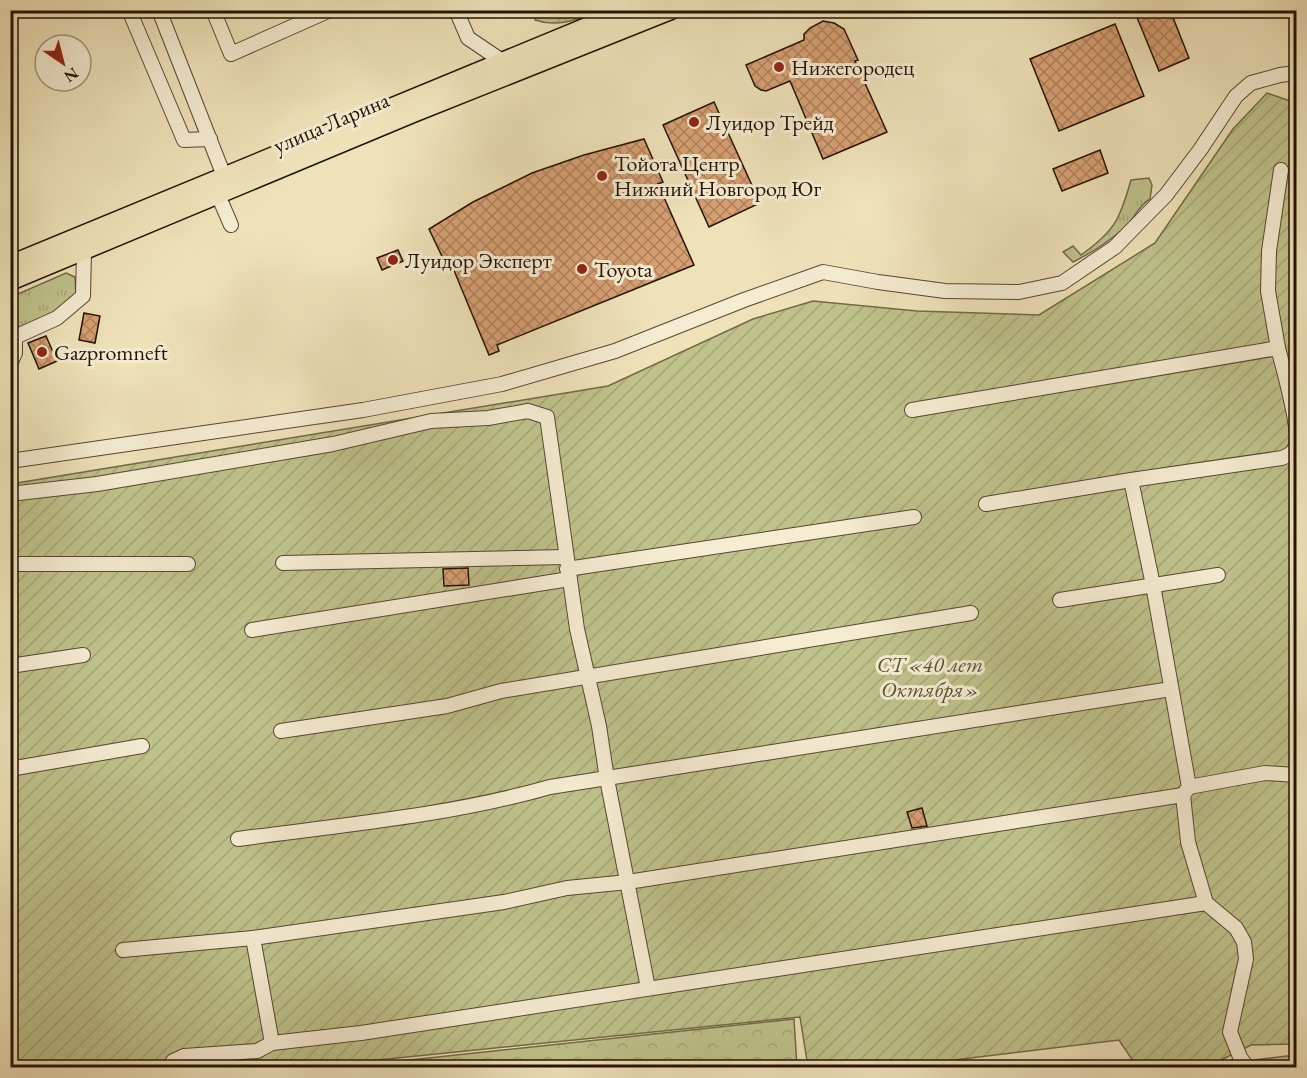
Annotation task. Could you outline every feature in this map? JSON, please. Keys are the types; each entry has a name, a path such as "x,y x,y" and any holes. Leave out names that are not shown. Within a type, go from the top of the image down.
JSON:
{"main road":[{"name":"улица Ларина","path":"10,265 628,10"},
{"name":"улица Ларина","path":"10,281 413,113 671,10"}],"lane":[{"path":"129,10 184,140 210,139"},
{"path":"159,10 224,176"},
{"path":"213,10 231,54 330,10"},
{"path":"456,10 468,38 502,61"},
{"path":"10,461 363,410 502,384 615,351 744,300 823,272 945,291 1019,292 1062,283 1115,247 1166,195 1236,96 1251,83 1296,73"},
{"path":"986,504 1282,458 1291,454 1296,444 1295,425 1268,291 1269,251 1281,171"},
{"path":"218,195 231,225"},
{"path":"10,363 15,353 15,337 57,318 83,296 84,251"},
{"path":"912,410 1278,348"},
{"path":"10,494 97,484 333,444 431,421 488,418 528,411 547,417 567,568 648,988"},
{"path":"1131,480 1153,585 1171,689 1186,791 1188,842 1206,903 1236,928 1244,942 1246,959 1230,1032 1240,1057 1247,1067"},
{"path":"252,630 567,568 914,517"},
{"path":"283,563 567,568"},
{"path":"10,564 188,564"},
{"path":"1060,600 1218,575"},
{"path":"281,731 447,706 501,691 971,613"},
{"path":"10,666 83,655"},
{"path":"238,839 502,801 550,787 1171,689"},
{"path":"10,769 142,746"},
{"path":"123,950 253,938 504,902 567,888 628,882 1186,791 1265,773 1296,775"},
{"path":"170,1068 173,1061 184,1056 257,1051 272,1043 361,1033 1206,903"},
{"path":"253,938 272,1043"}],"green space":[{"path":"536,10 600,11 568,22 552,23 535,20"},
{"name":"СТ «40 лет Октября»","path":"1267,93 1296,103 1296,1044 1251,1045 1207,1067 1137,1067 1119,1040 896,1067 808,1067 800,1017 309,1067 11,1068 11,484 608,386 753,319 813,301 917,311 1039,315 1155,243 1233,129"},
{"path":"1149,178 1152,185 1150,199 1119,232 1073,262 1063,252 1073,246 1081,255 1102,239 1119,215 1131,180"},
{"path":"66,273 75,277 76,293 44,320 11,333 11,297"},
{"path":"794,1019 797,1067 344,1067"},
{"path":"1296,1055 1296,1067 1249,1068 1254,1060"}],"building":[{"path":"1134,10 1170,10 1189,58 1159,71"},
{"path":"823,21 834,23 844,29 858,60 855,61 887,132 823,159 790,81 766,91 761,90 755,86 746,65 804,40 804,34 810,28"},
{"path":"1115,24 1144,96 1059,131 1030,59"},
{"path":"714,102 760,203 709,227 663,125"},
{"path":"644,139 663,182 658,184 694,265 497,345 499,351 489,355 453,268 448,269 429,229 473,202 532,173 584,155"},
{"path":"1100,150 1108,173 1062,191 1053,169"},
{"path":"398,250 403,261 382,270 377,258"},
{"path":"84,313 100,316 95,343 79,340"},
{"name":"Gazpromneft","path":"46,336 57,361 39,369 28,343"},
{"path":"468,568 469,585 444,586 443,569"},
{"path":"922,808 927,826 912,828 907,812"}],"place":[{"name":"Нижегородец","path":"779,67"},
{"name":"Луидор Трейд","path":"694,122"},
{"name":"Тойота Центр Нижний Новгород Юг","path":"602,176"},
{"name":"Луидор Эксперт","path":"393,260"},
{"name":"Toyota","path":"582,269"},
{"name":"Gazpromneft","path":"42,352"}]}
